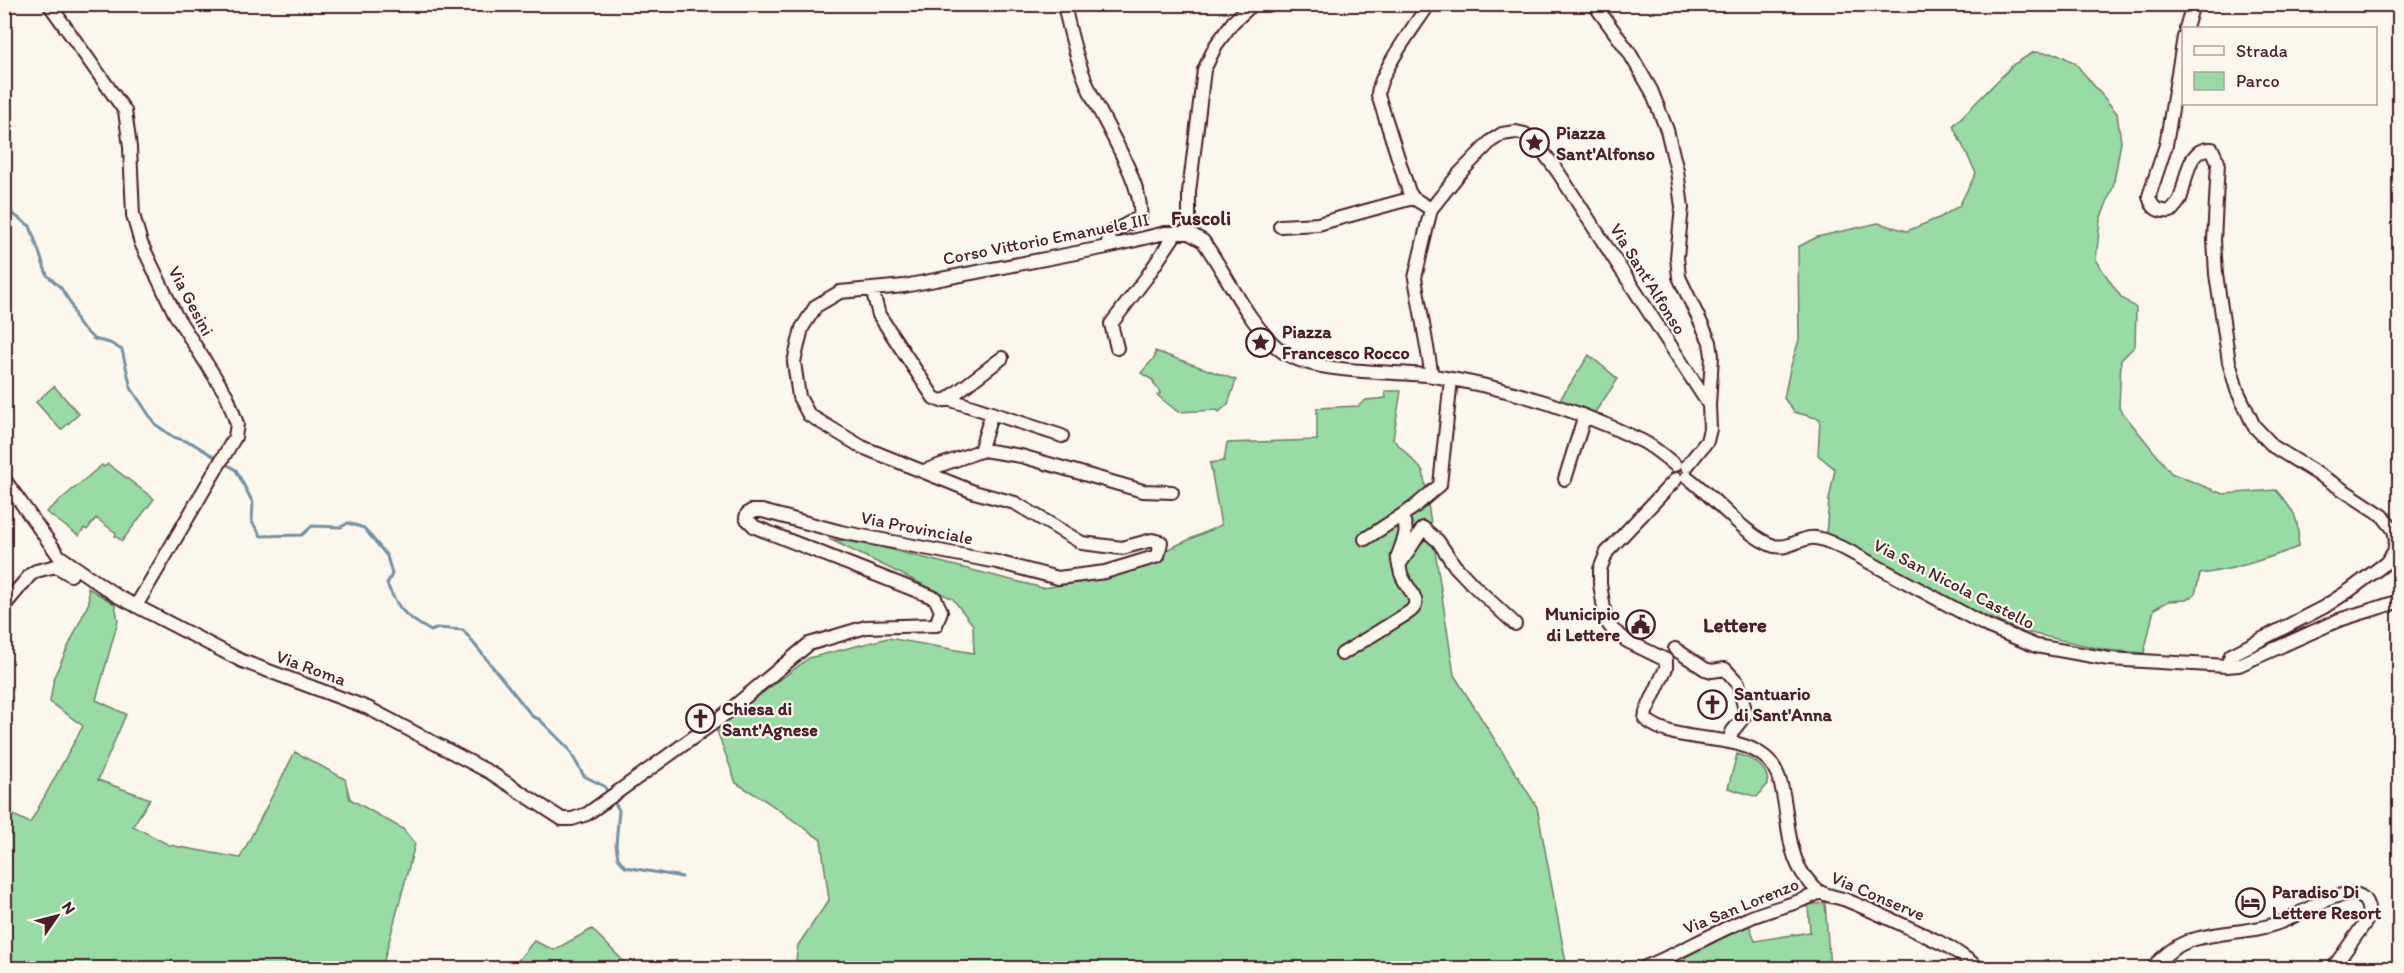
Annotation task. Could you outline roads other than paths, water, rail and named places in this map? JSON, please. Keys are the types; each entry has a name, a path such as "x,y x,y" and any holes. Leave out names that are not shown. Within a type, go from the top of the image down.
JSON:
{"street":[{"name":"Via Gesini","path":"49,4 125,111 130,147 134,215 141,243 175,314 227,396 237,424 235,437 136,606"},
{"path":"1064,4 1072,42 1088,89 1123,156 1141,204 1140,217 1110,233 1107,247"},
{"path":"1253,4 1233,22 1216,45 1204,70 1189,192 1189,233 1203,241 1258,327 1279,350 1303,361 1332,369 1432,376 1533,400 1644,442 1682,472 1707,441 1710,429 1709,405 1713,356 1710,342 1679,276 1677,257 1682,207 1677,171 1667,130 1651,90 1629,52 1594,4"},
{"path":"1429,4 1378,88 1406,183 1413,198 1431,209 1415,278 1432,376"},
{"path":"2186,27 2193,4"},
{"path":"2182,49 2166,145 2149,196 2151,204 2155,209 2171,211 2179,201 2193,158 2199,151 2212,149 2218,162 2214,240 2216,273 2229,362 2236,390 2254,426 2274,447 2383,516 2394,530 2396,540 2394,552 2386,563 2324,607 2231,655 2227,666"},
{"name":"Via Sant'Alfonso","path":"1431,209 1459,174 1491,141 1502,134 1516,132 1525,134 1538,145 1558,172 1709,405"},
{"path":"1280,226 1318,224 1413,198"},
{"path":"1118,348 1111,324 1176,233"},
{"name":"Corso Vittorio Emanuele III","path":"816,306 840,292 904,286 1165,234 1189,233"},
{"path":"872,289 879,315 934,398 941,401 948,399 1002,358"},
{"name":"Via Provinciale","path":"633,781 719,719 809,644 866,627 936,625 941,611 935,598 755,527 746,518 751,511 841,532 997,562 1058,578 1105,572 1158,555 1161,542 1152,540 1122,548 1082,543 1015,503 974,492 862,447 809,415 799,397 794,362 802,328 816,306"},
{"path":"1365,539 1432,494 1440,485 1451,379"},
{"path":"948,399 1062,436"},
{"path":"980,451 992,413"},
{"path":"1564,479 1584,418"},
{"path":"924,471 980,451 1022,456 1143,491 1172,492"},
{"name":"Via San Nicola Castello","path":"1682,472 1755,537 1775,546 1787,546 1810,537 1822,539 1845,549 1987,626 2036,646 2109,659 2227,666 2249,661 2339,620 2400,601"},
{"name":"Via Conserve","path":"1682,472 1607,552 1600,569 1606,621 1613,630 1628,640 1666,660 1666,668 1645,719 1652,725 1688,738 1729,742 1753,750 1766,758 1775,769 1780,782 1792,853 1797,866 1820,892 1847,900 1945,944 1979,969"},
{"name":"Via Roma","path":"4,479 59,556 88,577 136,606 242,661 368,708 491,773 562,819 572,819 586,814 633,781"},
{"path":"1342,654 1414,609 1417,604 1416,598 1400,572 1397,559 1407,527 1401,516"},
{"path":"1400,565 1423,528 1473,585 1515,624"},
{"path":"4,606 36,571 56,566 61,567 80,581 88,577"},
{"path":"1675,649 1712,671 1725,669 1738,682 1746,714 1732,732 1729,742"},
{"name":"Via San Lorenzo","path":"1643,969 1748,918 1781,905 1795,903 1820,892"},
{"path":"2152,969 2163,957 2189,940 2282,922 2334,898 2350,894 2358,895 2365,899 2370,912 2367,920 2333,969"}],"waterway":[{"path":"4,208 30,226 47,275 61,288 70,302 78,324 94,339 110,343 122,350 131,388 155,424 173,437 192,443 218,459"},
{"path":"223,462 236,470 253,503 252,522 261,536 302,535 312,526 341,527 348,523 364,528 387,556 392,574 387,584 404,612 431,631 438,628 463,630 533,717 539,719 568,748 584,776 604,786 609,794"},
{"path":"612,799 619,810 616,845 618,858 625,867 682,877"}],"place":[{"name":"Piazza Sant'Alfonso","path":"1535,143"},
{"name":"Piazza Francesco Rocco","path":"1261,342"},
{"name":"Municipio di Lettere","path":"1641,624"},
{"name":"Santuario di Sant'Anna","path":"1713,704"},
{"name":"Chiesa di Sant'Agnese","path":"701,719"},
{"name":"Paradiso Di Lettere Resort","path":"2251,902"}],"district":[{"name":"Fuscoli","path":"1201,218"},
{"name":"Lettere","path":"1735,625"}]}
